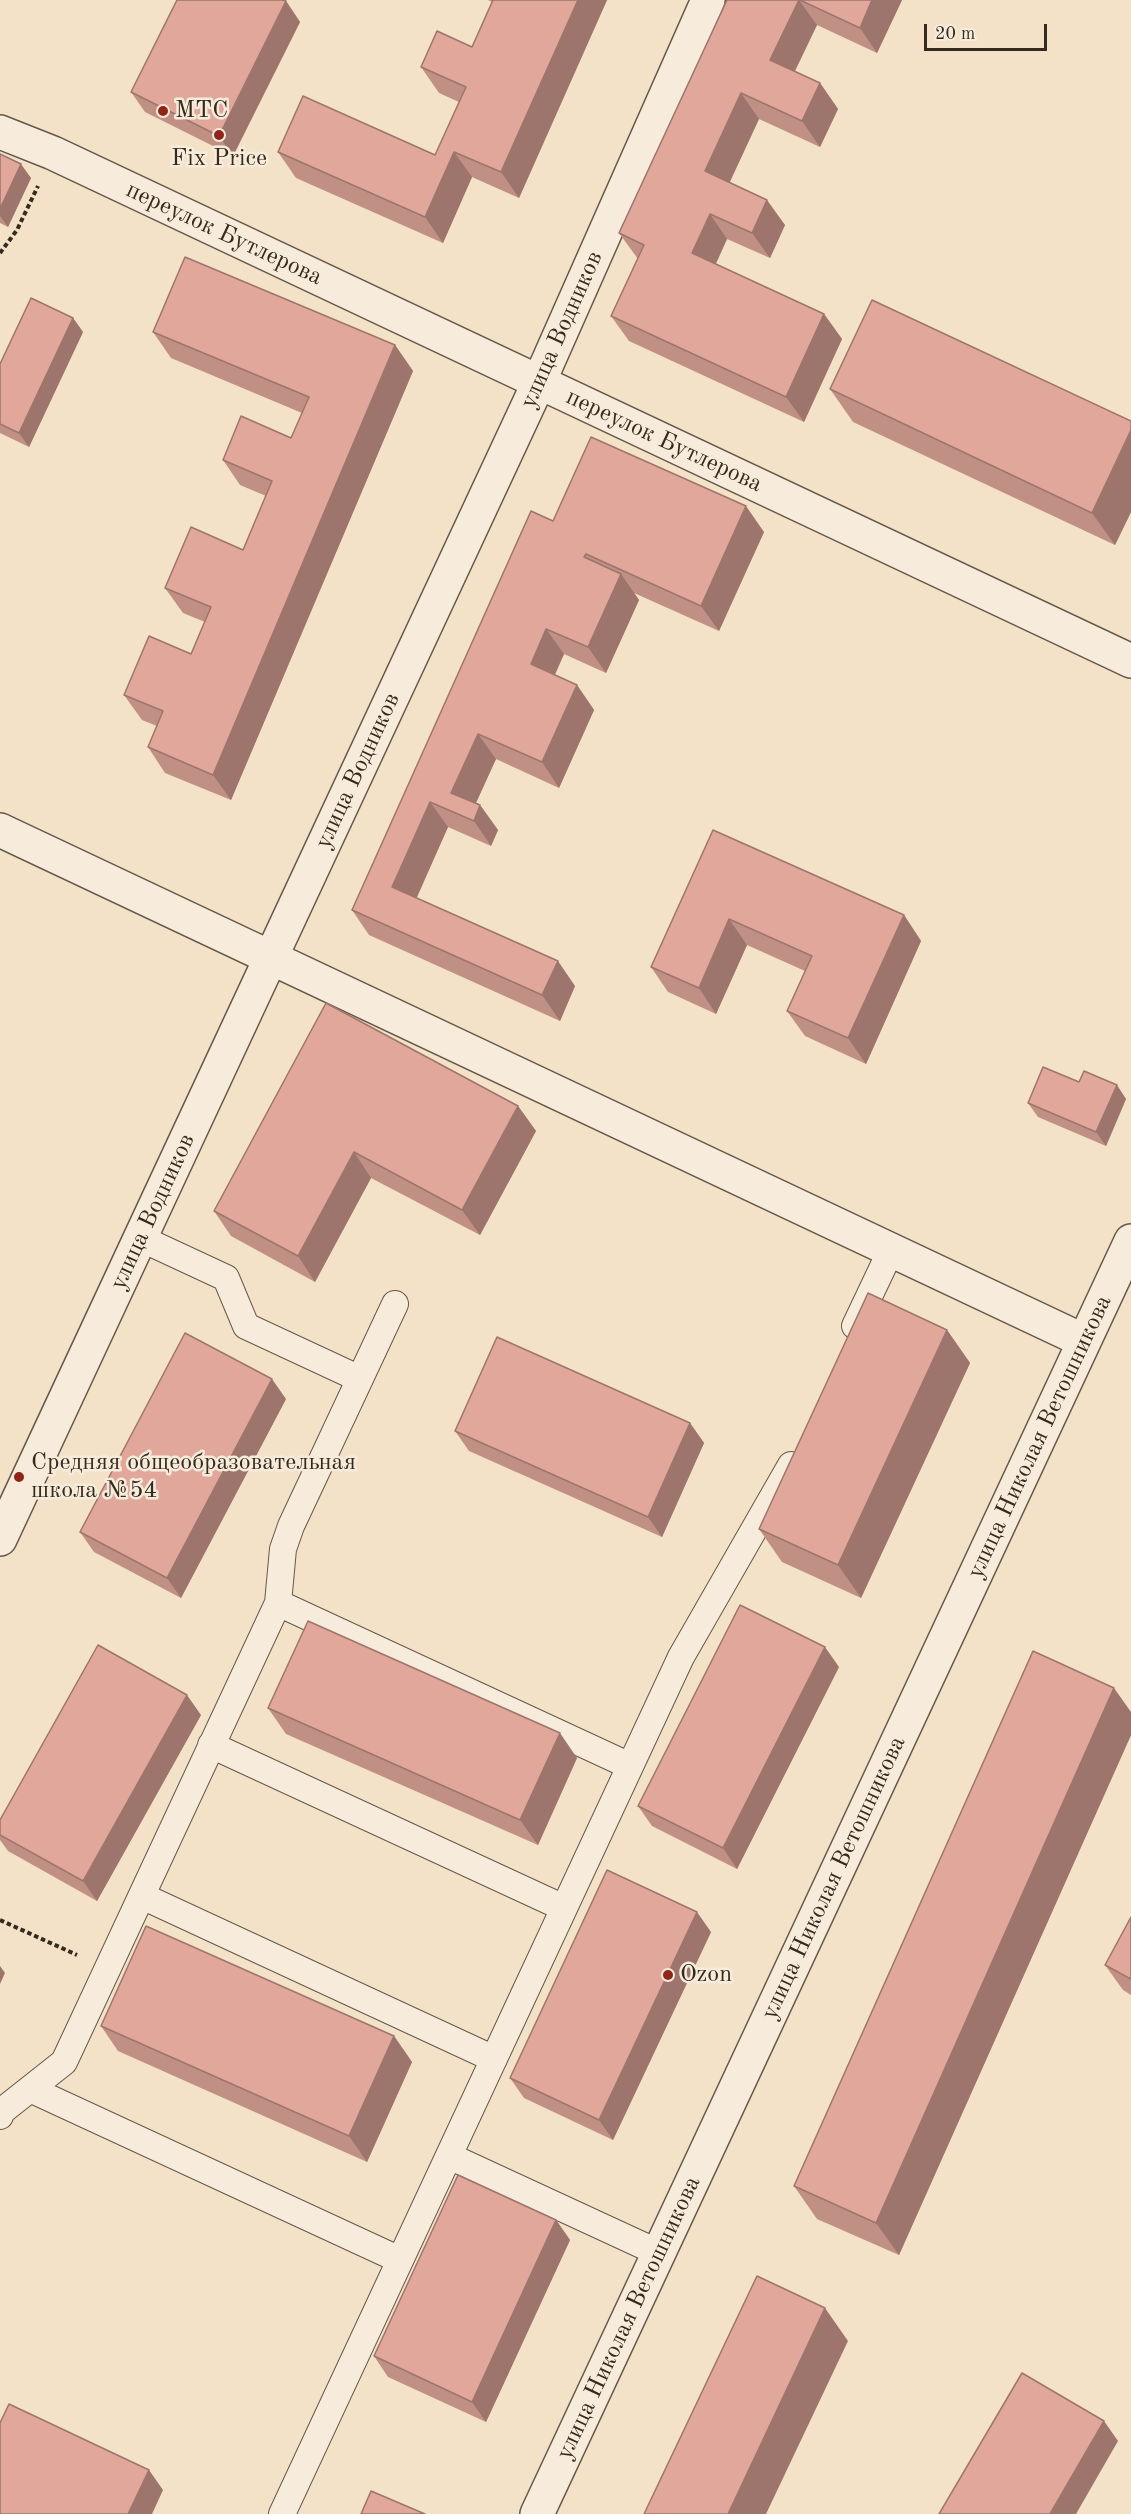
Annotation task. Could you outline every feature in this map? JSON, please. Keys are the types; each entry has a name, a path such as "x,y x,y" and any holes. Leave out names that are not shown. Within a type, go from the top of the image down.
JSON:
{"street":[{"name":"улица Водников","path":"0,1539 539,382 708,0"},
{"name":"переулок Бутлерова","path":"0,132 53,153 1131,661"},
{"path":"0,830 1084,1341"},
{"name":"улица Николая Ветошникова","path":"537,2514 1131,1241"}],"lane":[{"path":"140,1239 226,1278 246,1326 360,1379"},
{"path":"845,1347 891,1250"},
{"path":"0,2116 2,2111 64,2062 278,1603 283,1549 395,1304"},
{"path":"282,2514 681,1657 785,1477 800,1444"},
{"path":"278,1603 630,1766"},
{"path":"212,1745 564,1908"},
{"path":"142,1896 494,2059"},
{"path":"30,2089 400,2260"},
{"path":"449,2156 659,2253"}],"path":[{"path":"0,253 17,230 53,153"},
{"path":"0,1920 108,1969"}],"building":[{"path":"177,0 286,1 219,136 131,92"},
{"path":"493,0 578,0 501,172 454,152 425,217 278,152 303,96 435,155 466,87 421,67 437,31 472,47"},
{"path":"727,0 799,0 770,60 820,83 802,121 741,93 705,171 767,200 752,233 710,214 692,253 824,314 786,397 611,316 644,245 619,233"},
{"path":"800,0 872,0 860,28"},
{"path":"0,154 21,164 0,209"},
{"path":"185,257 395,345 213,775 148,747 163,711 124,695 149,636 191,654 211,607 165,588 191,527 243,550 272,481 223,460 241,416 291,438 309,397 153,332"},
{"path":"31,298 73,318 19,433 0,424 0,364"},
{"path":"872,300 1131,421 1131,430 1092,513 830,389"},
{"path":"591,437 746,506 701,606 586,554 584,557 621,574 588,647 546,629 531,664 577,685 542,762 478,734 451,793 480,805 474,821 430,802 392,887 558,961 542,995 352,910 531,511 553,521"},
{"path":"713,830 904,915 848,1038 787,1011 812,956 729,919 699,988 651,967"},
{"path":"326,1003 518,1106 462,1210 354,1152 298,1256 214,1211"},
{"path":"1043,1067 1079,1082 1084,1071 1117,1085 1096,1132 1028,1103"},
{"path":"868,1293 947,1330 838,1565 759,1529"},
{"path":"185,1333 272,1379 167,1578 80,1532"},
{"path":"497,1337 690,1423 648,1517 455,1431"},
{"path":"740,1605 825,1647 723,1848 638,1806"},
{"path":"308,1621 560,1733 520,1820 268,1708"},
{"path":"98,1645 187,1695 83,1881 0,1835 0,1820"},
{"path":"1033,1651 1114,1688 876,2223 794,2186"},
{"path":"607,1870 697,1912 599,2120 510,2078"},
{"path":"1131,1917 1131,1979 1105,1965"},
{"path":"146,1926 394,2036 349,2136 101,2026"},
{"path":"458,2175 556,2220 472,2402 374,2356"},
{"path":"757,2276 825,2308 728,2514 644,2514"},
{"path":"1022,2373 1104,2421 1050,2514 939,2514"},
{"path":"9,2404 149,2470 128,2514 0,2514 0,2423"},
{"path":"371,2491 425,2514 361,2514"}],"place":[{"name":"МТС","path":"163,111"},
{"name":"Fix Price","path":"219,135"},
{"name":"Средняя общеобразовательная школа №54","path":"19,1477"},
{"name":"Ozon","path":"668,1975"}]}
